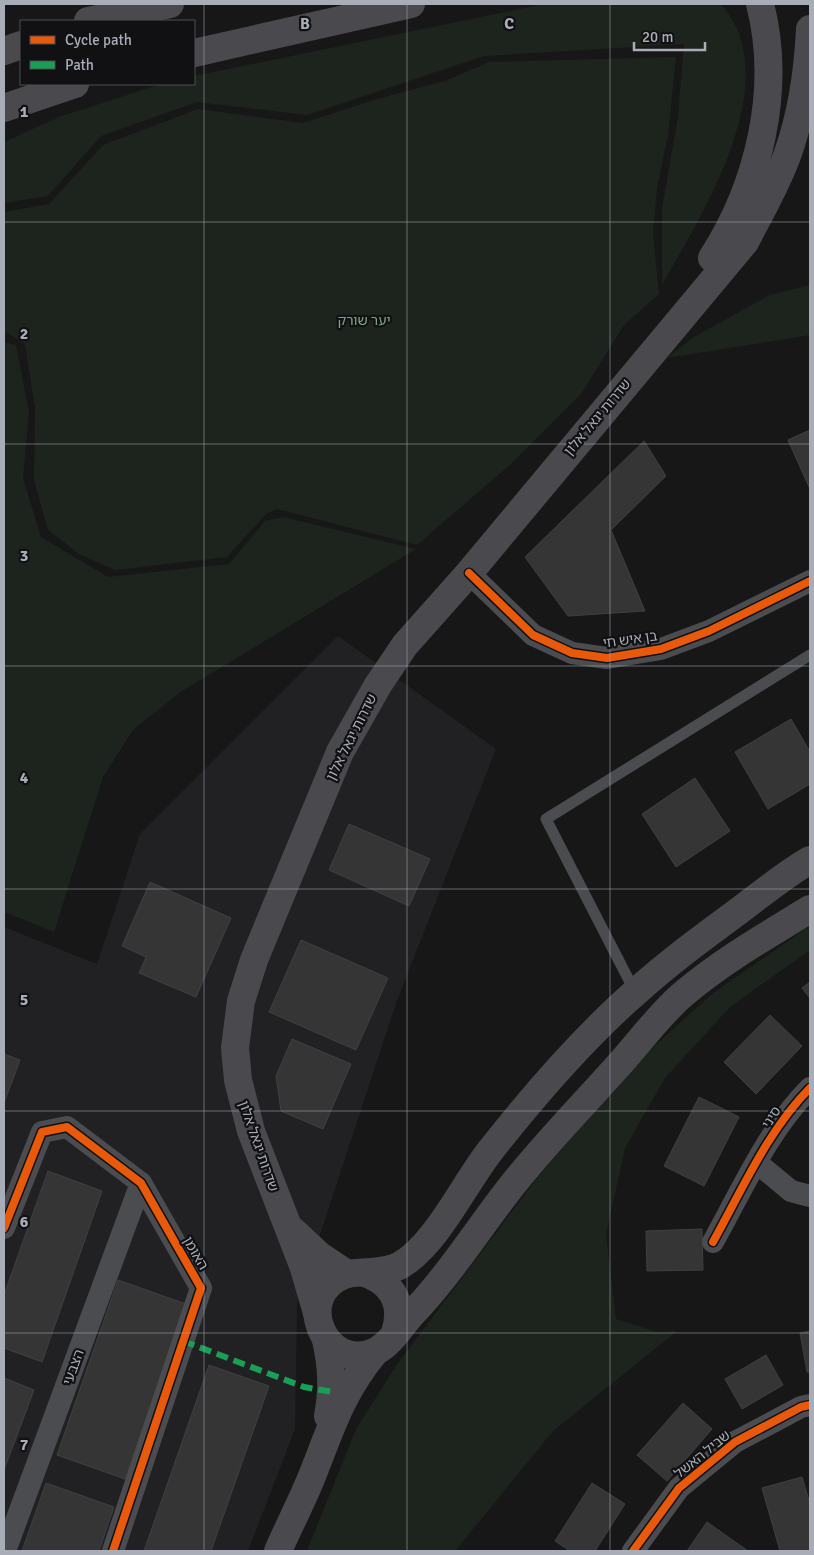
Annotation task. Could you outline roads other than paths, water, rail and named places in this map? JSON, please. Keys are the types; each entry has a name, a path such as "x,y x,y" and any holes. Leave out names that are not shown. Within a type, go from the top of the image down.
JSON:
{"main road":[{"path":"93,20 170,4"},
{"path":"195,53 411,4"},
{"name":"שדרות יגאל אלון","path":"650,354 730,229 758,152 766,117 770,62 767,32 760,4"},
{"name":"שדרות יגאל אלון","path":"317,1313 304,1268 251,1131 238,1080 235,1048 241,1002 254,960 340,752 378,685 405,645 469,572 745,242 770,194 788,153 808,72 810,29"},
{"path":"4,51 20,45"},
{"path":"4,108 72,85"},
{"path":"278,1551 310,1481 322,1444 333,1392 331,1364 326,1340 318,1323 317,1313 319,1300 326,1288 335,1279 356,1273 400,1266 421,1249 488,1153 557,1072 635,992 679,955 810,860"},
{"path":"322,1444 343,1397 361,1368 375,1352 387,1344 422,1304 516,1181 680,998 728,959 810,909"},
{"name":"שדרות יגאל אלון","path":"286,1223 320,1256 356,1273"},
{"path":"356,1273 378,1277 395,1295 399,1320 395,1333"},
{"path":"326,1340 336,1349 349,1354 362,1355 375,1352"}],"street":[{"name":"בן איש חי","path":"469,572 533,635 572,653 607,658 661,649 693,637 810,581"},
{"name":"סיני","path":"713,1242 757,1163 793,1105 810,1088"},
{"name":"האומן","path":"4,1228 42,1132 68,1127 141,1183 201,1288 113,1551"},
{"path":"757,1163 791,1191 810,1196"},
{"name":"הצבעי","path":"6,1551 141,1183"},
{"name":"שביל האשל","path":"632,1551 679,1488 735,1442 801,1407 810,1406"}],"lane":[{"path":"635,992 546,819 810,655"}],"park label":[{"name":"יער שורק","path":"364,320"}]}
